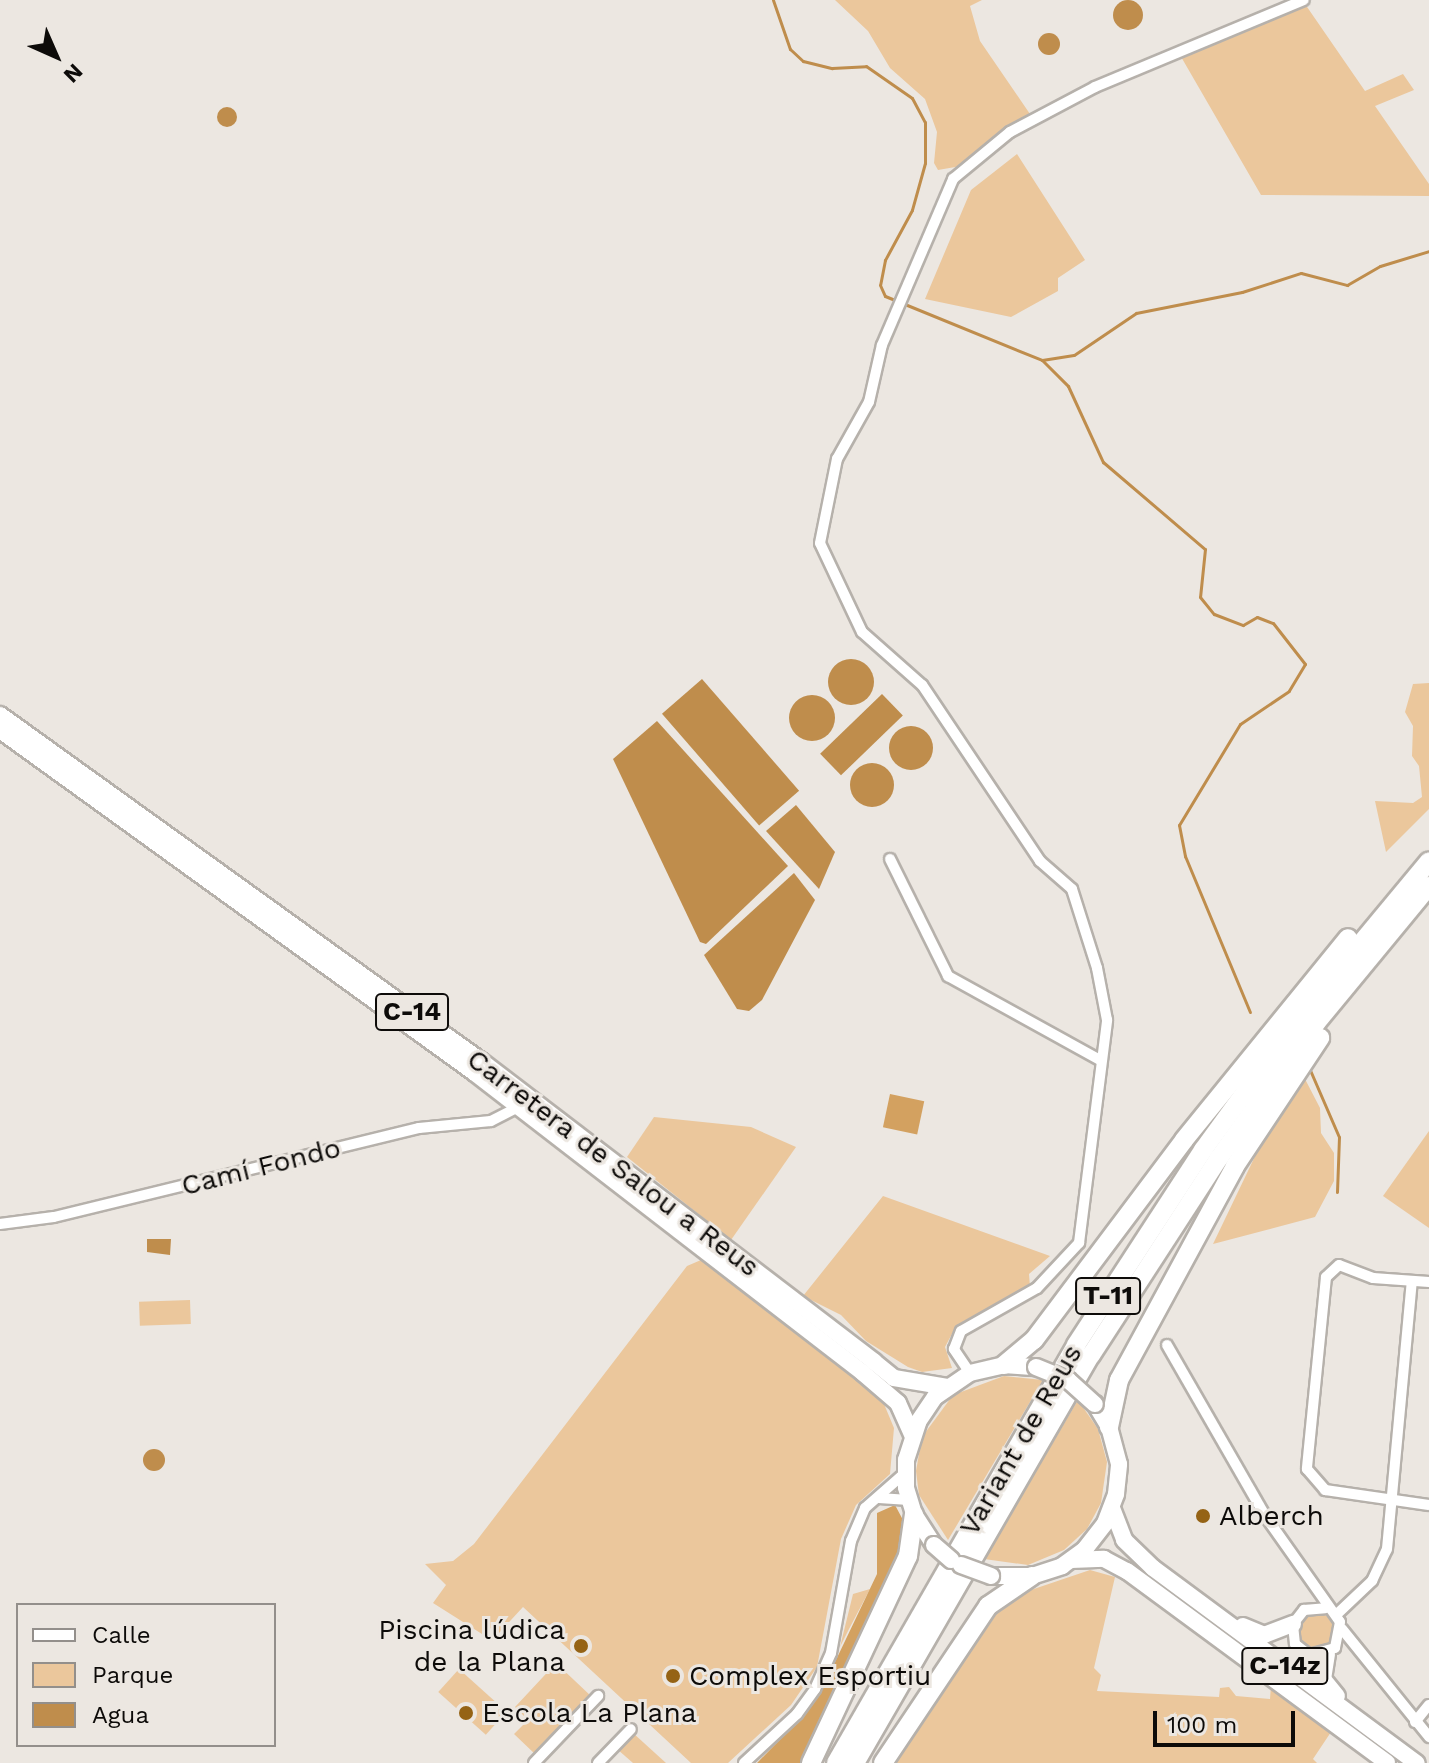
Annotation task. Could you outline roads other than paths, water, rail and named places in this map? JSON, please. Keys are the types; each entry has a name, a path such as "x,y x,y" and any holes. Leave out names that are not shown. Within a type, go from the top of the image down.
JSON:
{"highway":[{"path":"1004,1365 1034,1340 1184,1140 1373,908 1412,866 1429,860"},
{"name":"Variant de Reus","path":"836,1763 1076,1345 1203,1150 1303,1013 1429,860"},
{"name":"Variant de Reus","path":"855,1763 1091,1355 1219,1158 1316,1023 1429,886"},
{"path":"1109,1427 1119,1380 1235,1166 1325,1030 1429,899"},
{"path":"811,1763 908,1556 912,1507"},
{"path":"883,1763 988,1606 1032,1576"}],"main road":[{"name":"Carretera de Salou a Reus","path":"0,715 481,1061 868,1367"},
{"name":"C-14","path":"0,730 519,1107 868,1367 898,1403 912,1435"},
{"path":"1004,1365 1036,1367 1068,1380 1095,1404 1109,1427 1119,1464 1112,1508 1096,1537 1071,1560 1032,1576 991,1576 961,1565 934,1545 912,1507 905,1473 912,1435 925,1409 947,1387 970,1373 1004,1365"},
{"name":"C-14","path":"868,1367 894,1378 947,1387"},
{"name":"C-14z","path":"1112,1508 1124,1540 1153,1568 1417,1763"},
{"name":"C-14z","path":"1071,1560 1104,1559 1147,1585 1387,1763"},
{"path":"1203,1605 1264,1635 1293,1624"},
{"path":"1331,1651 1323,1679 1366,1726"}],"street":[{"path":"970,1373 954,1349 961,1331 1037,1288 1079,1243 1107,1020 1097,968 1072,889 1040,861 922,685 862,632 820,543 837,459 869,402 882,345 906,298 953,179 1010,132 1095,87 1304,0"},
{"path":"890,859 948,976 1100,1060"},
{"name":"Camí Fondo","path":"0,1224 54,1217 419,1128 491,1121 519,1107"},
{"path":"1429,1282 1373,1278 1353,1266 1333,1269 1322,1287 1308,1452 1312,1479 1325,1490 1429,1505"},
{"path":"1336,1615 1380,1567 1393,1500 1412,1281"},
{"path":"1167,1345 1266,1517 1311,1582 1320,1607 1336,1615 1342,1629 1429,1737"},
{"path":"744,1763 797,1714 815,1689 831,1653 851,1541 865,1508 905,1473"},
{"path":"879,1498 912,1507"},
{"path":"1320,1607 1293,1624 1300,1650 1362,1655"},
{"path":"1331,1651 1342,1629"},
{"path":"541,1761 598,1696"},
{"path":"1415,1722 1429,1705"},
{"path":"598,1763 631,1729"}],"water":[{"path":"1128,0 1139,4 1143,15 1139,26 1128,30 1117,26 1113,15 1117,4"},
{"path":"1049,33 1057,36 1060,44 1057,52 1049,55 1041,52 1038,44 1041,36"},
{"path":"223,107 231,107 237,117 231,127 223,127 217,121 217,113"},
{"path":"851,659 867,666 874,682 867,698 851,705 835,698 828,682 835,666"},
{"path":"702,679 799,791 759,825 662,714"},
{"path":"882,694 903,716 841,775 820,754"},
{"path":"812,695 828,702 835,718 828,734 812,741 796,734 789,718 796,702"},
{"path":"657,721 788,866 706,944 700,942 613,759"},
{"path":"911,726 926,733 933,748 926,763 911,770 896,763 889,748 896,733"},
{"path":"872,763 887,770 894,785 887,800 872,807 857,800 850,785 857,770"},
{"path":"796,805 835,852 819,889 766,831"},
{"path":"794,873 815,900 762,1000 749,1011 737,1009 704,955"},
{"path":"147,1239 171,1239 170,1255 147,1252"},
{"path":"154,1449 162,1452 165,1460 162,1468 154,1471 146,1468 143,1460 146,1452"}],"waterway":[{"path":"773,0 790,49 803,61 832,68 866,66 912,98 925,122 925,163 912,210 885,260 880,285 885,296 1042,360 1068,386 1103,462 1205,549 1200,597 1214,614 1243,625 1257,617 1273,623 1305,664 1289,691 1240,724 1179,825 1185,856 1250,1012"},
{"path":"1042,360 1074,355 1136,313 1242,292 1301,273 1347,285 1380,266 1429,251"},
{"path":"1310,1070 1339,1137 1337,1192"}],"place":[{"name":"Alberch","path":"1203,1516"},
{"name":"Piscina lúdica de la Plana","path":"581,1646"},
{"name":"Complex Esportiu","path":"673,1676"},
{"name":"Escola La Plana","path":"466,1713"}]}
